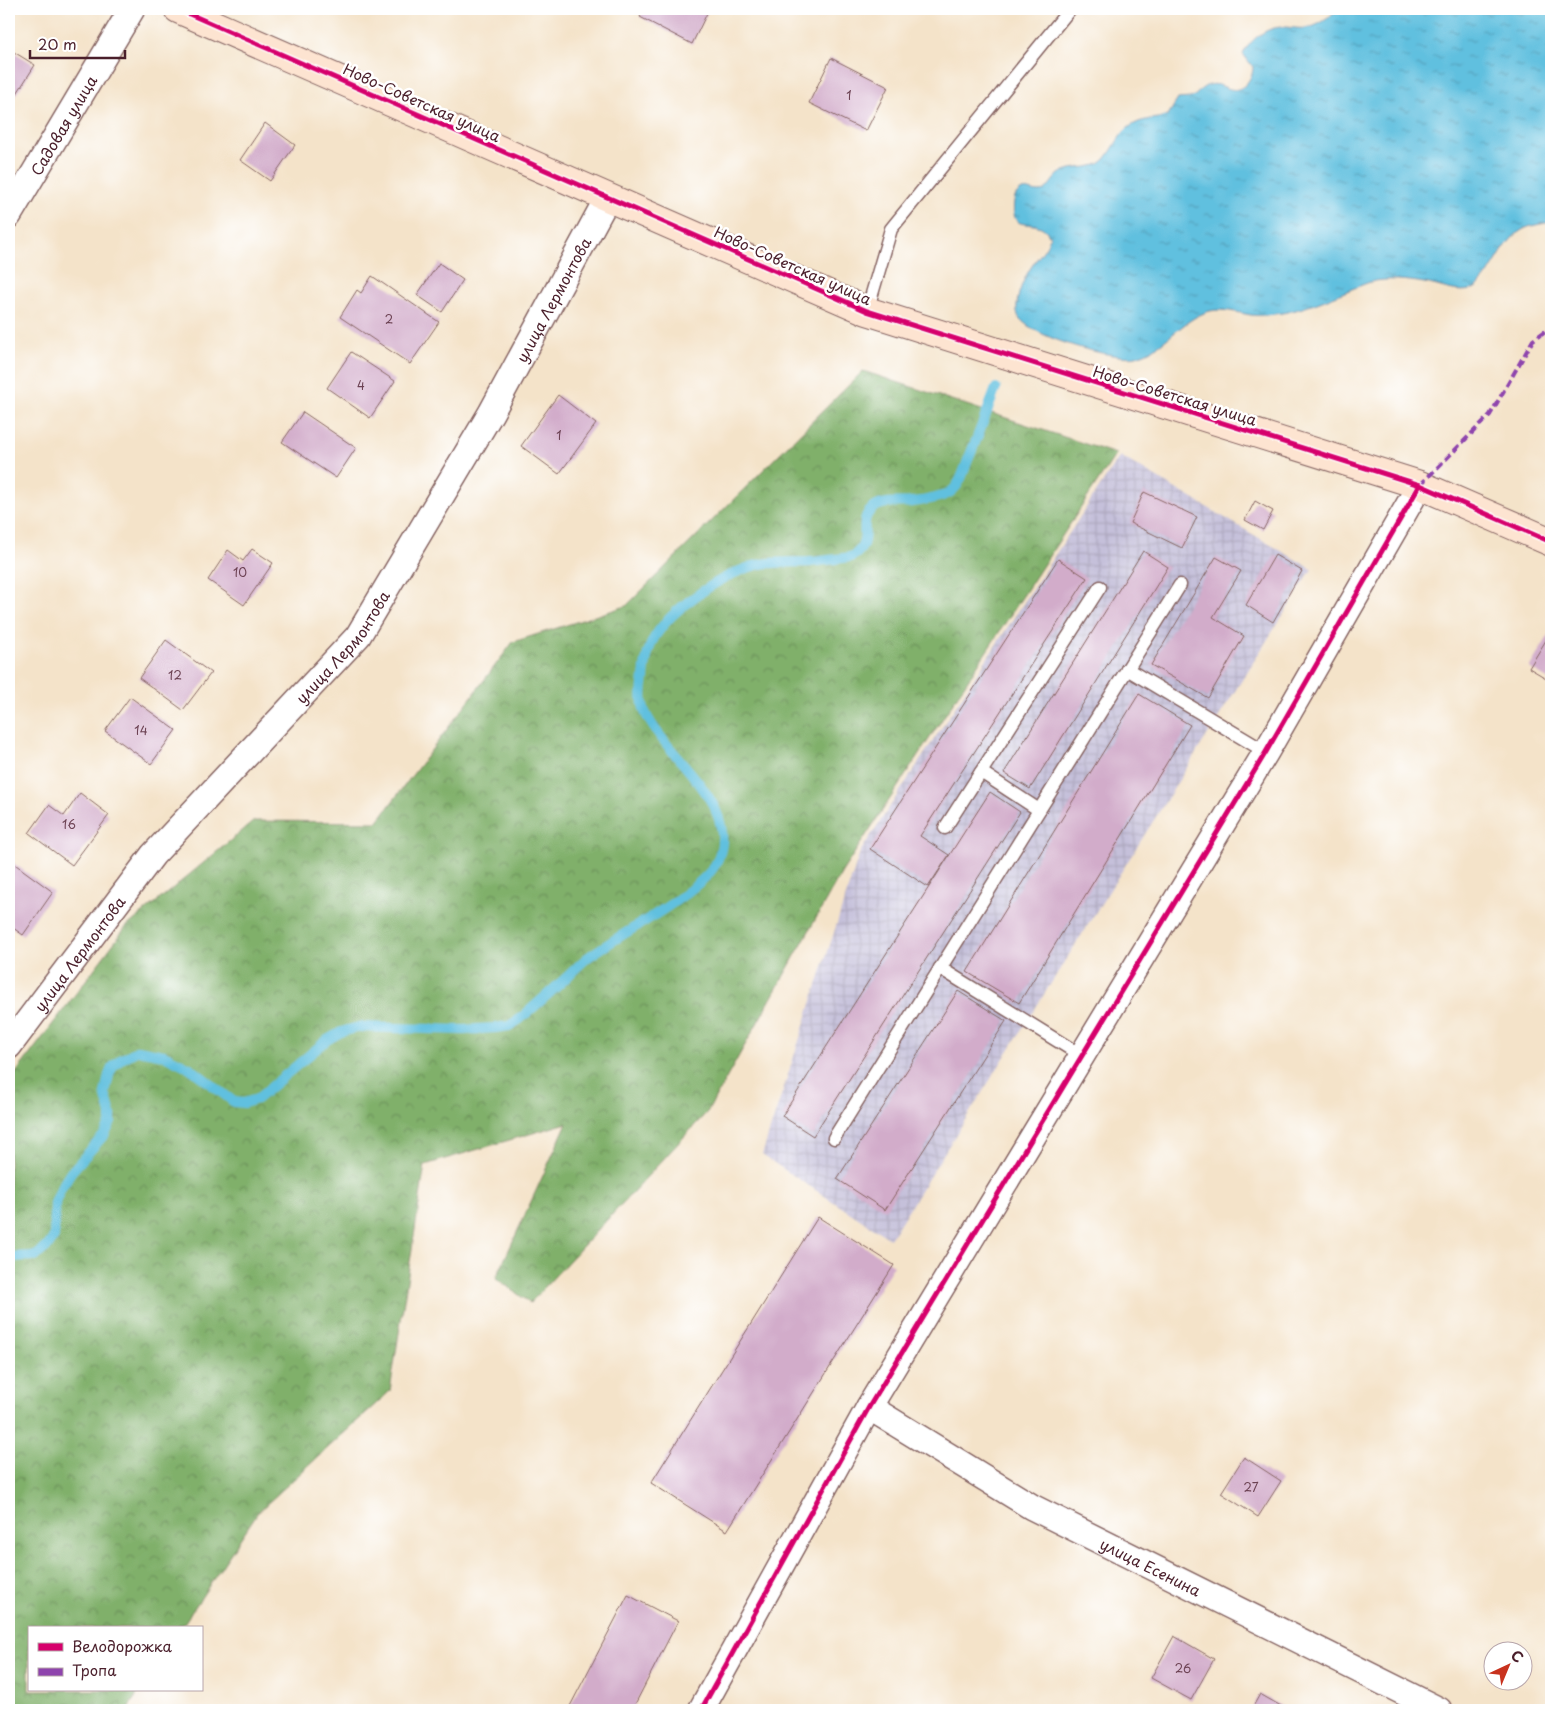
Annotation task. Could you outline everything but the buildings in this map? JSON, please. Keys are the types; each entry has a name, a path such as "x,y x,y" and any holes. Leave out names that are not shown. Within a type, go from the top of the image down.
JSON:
{"street":[{"name":"Садовая улица","path":"9,215 132,9"},
{"name":"Ново-Советская улица","path":"178,9 867,311 1420,485 1551,542"},
{"name":"улица Лермонтова","path":"9,1046 153,855 358,636 491,413 608,197"},
{"path":"701,1710 869,1407 1266,752 1420,485"},
{"name":"улица Есенина","path":"869,1407 1032,1507 1439,1710"}],"lane":[{"path":"867,311 891,229 1070,9"},
{"path":"834,1138 1180,585"},
{"path":"945,828 1100,587"},
{"path":"1128,669 1266,752"},
{"path":"981,772 1039,810"},
{"path":"940,968 1082,1056"}],"shaded area":[{"path":"1120,456 1312,569 890,1239 762,1155 860,852"}],"green space":[{"path":"863,371 1116,454 842,872 708,1111 530,1303 496,1278 567,1123 425,1165 390,1391 258,1512 182,1626 28,1626 28,1692 139,1692 127,1710 9,1710 9,1082 126,927 254,821 377,822 513,642 626,606"}],"water":[{"path":"1341,9 1551,9 1551,222 1529,227 1514,236 1485,279 1473,289 1467,291 1417,282 1384,280 1370,282 1297,310 1265,315 1251,315 1215,310 1190,320 1156,347 1136,356 1109,354 1070,344 1050,337 1022,321 1017,312 1021,286 1050,237 1041,227 1020,223 1016,220 1014,206 1015,197 1018,193 1026,190 1043,191 1063,171 1101,163 1128,128 1138,122 1168,115 1178,99 1193,97 1206,86 1214,84 1235,90 1240,88 1248,81 1253,70 1253,67 1243,54 1250,43 1260,35 1271,29 1283,27 1304,28 1315,26"}],"waterway":[{"path":"9,1257 36,1256 48,1246 54,1237 55,1203 61,1188 71,1172 105,1134 111,1122 111,1114 105,1093 112,1068 120,1060 138,1050 164,1055 190,1068 234,1102 244,1103 257,1099 327,1040 341,1032 359,1027 464,1030 509,1026 520,1019 587,958 661,911 701,881 715,865 722,844 720,823 712,803 700,784 655,729 645,712 642,695 645,666 649,648 655,637 666,622 689,601 731,575 763,564 825,561 851,557 862,546 866,516 874,507 885,503 928,500 950,492 956,487 962,476 996,388"}],"marked path":[{"path":"1420,485 1490,415 1533,340 1551,327"}],"cycle path":[{"path":"178,9 867,311 1420,485 1551,542"},
{"path":"701,1710 869,1407 1266,752 1420,485"}]}
